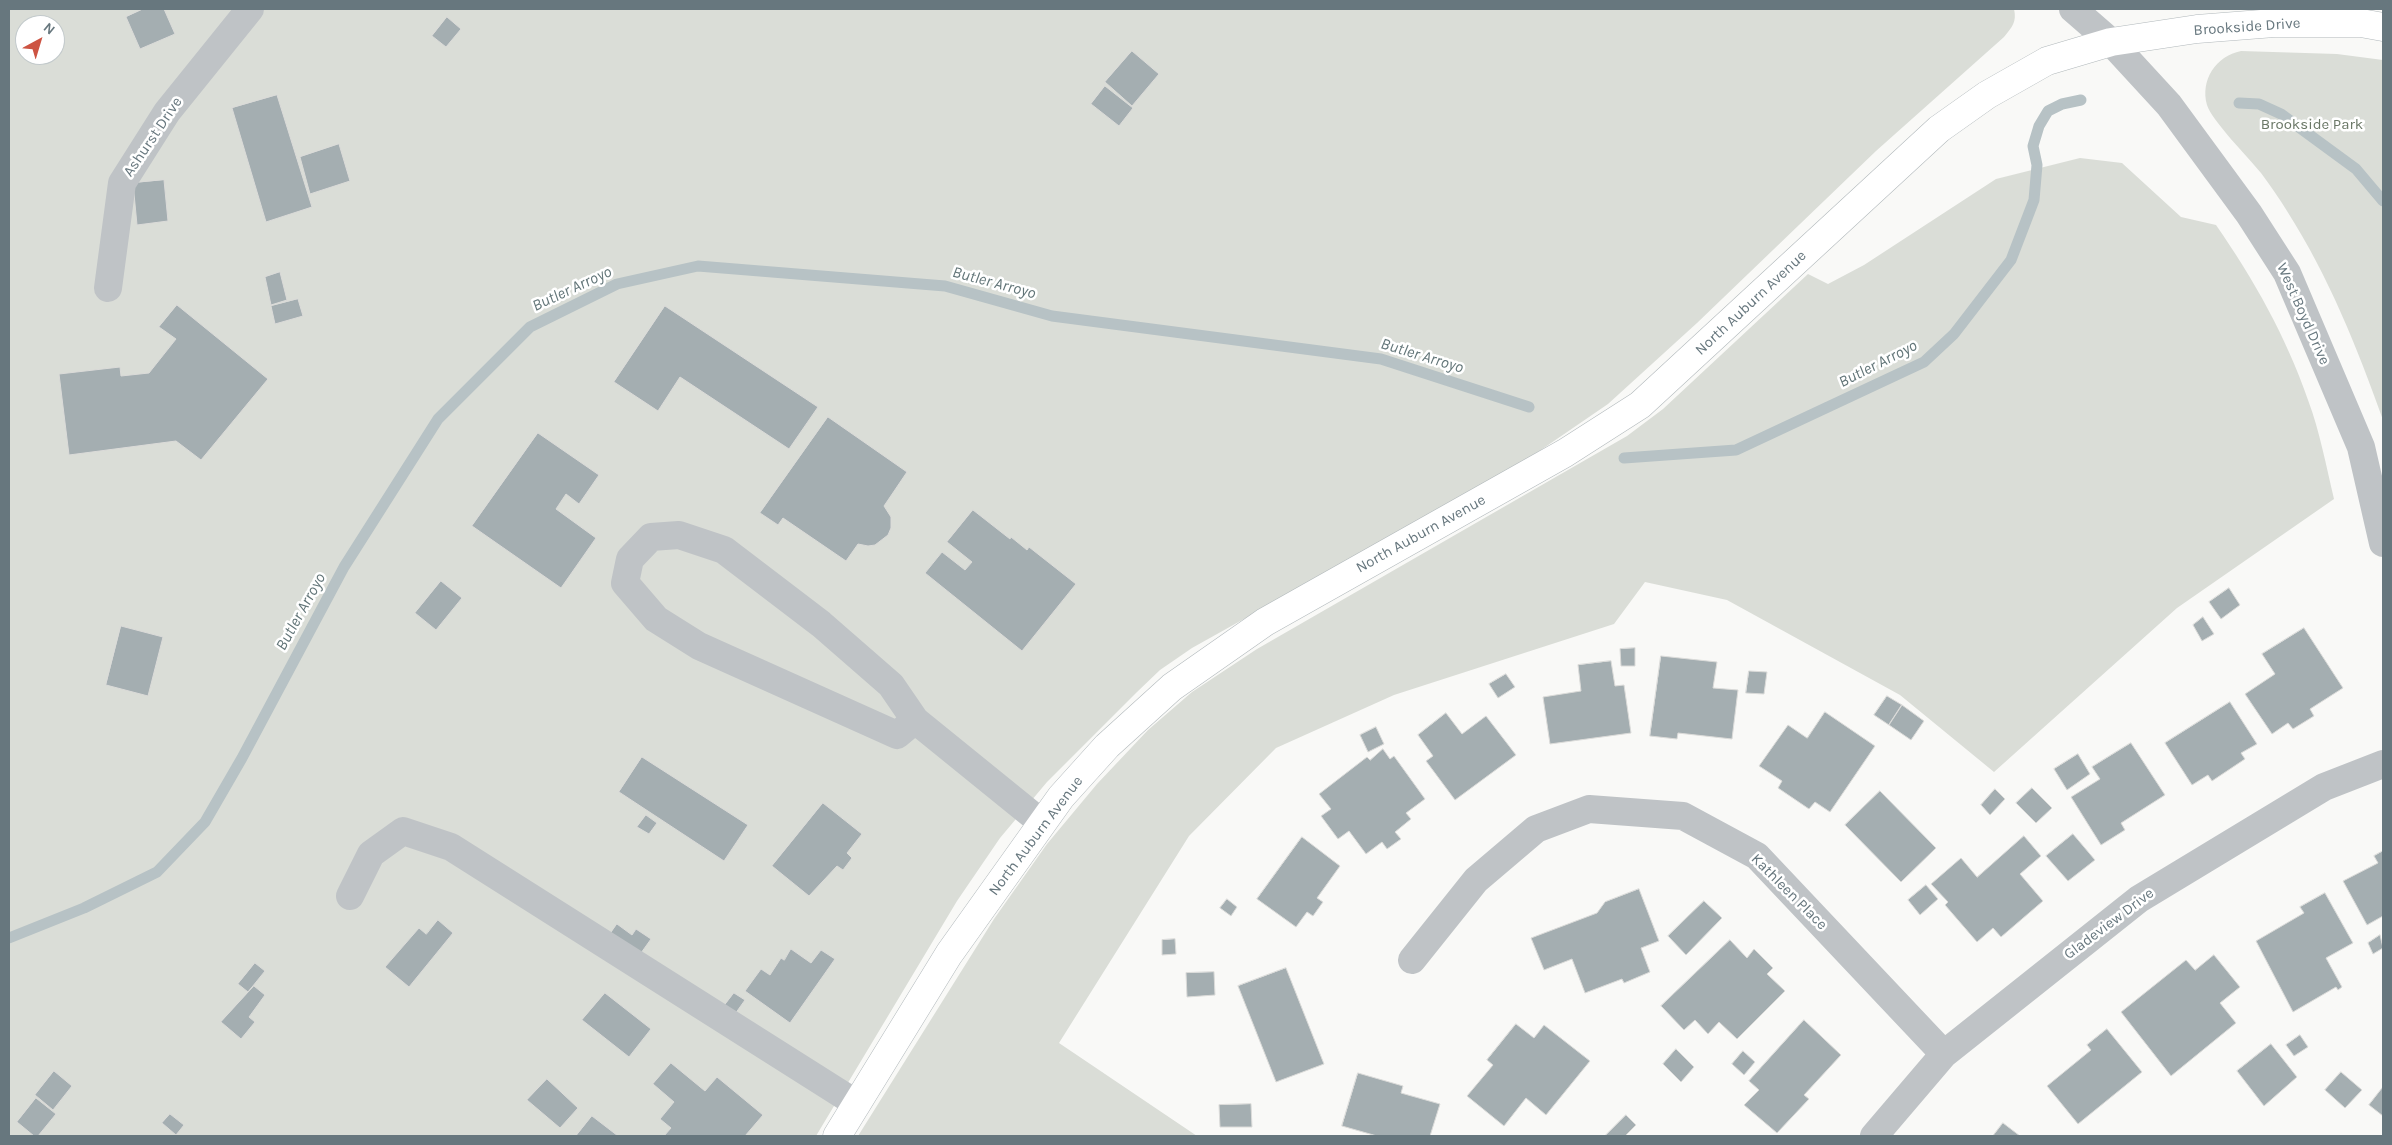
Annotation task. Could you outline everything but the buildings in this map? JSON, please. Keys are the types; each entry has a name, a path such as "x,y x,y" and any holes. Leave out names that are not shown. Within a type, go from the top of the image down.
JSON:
{"main road":[{"name":"Brookside Drive","path":"2111,42 2197,29 2274,23 2361,23 2383,27"},
{"name":"North Auburn Avenue","path":"837,1136 949,954 1061,797 1107,746 1172,686 1266,622 1565,453 1640,405 1939,129 1987,95 2047,62 2111,42"}],"street":[{"name":"Ashurst Drive","path":"108,288 122,183 167,112 250,9"},
{"name":"West Boyd Drive","path":"2073,9 2111,42 2169,106 2249,214 2287,273 2361,447 2383,543"},
{"path":"915,720 897,735 699,646 656,619 625,583 630,560 651,537 679,535 724,550 821,624 890,685 915,720 1042,823"},
{"name":"Gladeview Drive","path":"1874,1136 1944,1054 2139,899 2324,787 2383,764"},
{"name":"Kathleen Place","path":"1412,960 1476,880 1536,829 1589,809 1683,816 1757,856 1944,1054"},
{"path":"350,896 371,854 403,831 451,847 857,1104"}],"green space":[{"path":"9,9 2014,9 2015,17 2013,24 2004,37 1876,151 1697,323 1608,404 1516,467 1192,648 1160,670 1047,782 1000,838 957,901 816,1136 9,1136"},
{"name":"Brookside Park","path":"2241,51 2337,54 2383,60 2383,420 2341,313 2316,261 2268,182 2223,130 2207,105 2206,87 2212,70 2224,58"},
{"path":"2080,158 2122,163 2181,217 2216,225 2256,288 2290,353 2316,424 2334,499 2177,608 1994,772 1900,695 1727,600 1645,582 1614,624 1394,695 1276,748 1189,836 1059,1043 1197,1136 858,1136 994,919 1047,844 1097,784 1148,730 1192,692 1257,649 1627,436 1663,409 1808,274 1828,284 1864,265 1996,179"}],"waterway":[{"name":"Butler Arroyo","path":"1624,458 1736,450 1924,362 1954,334 2011,260 2034,200 2037,165 2033,146 2039,126 2048,111 2062,104 2081,100"},
{"name":"Butler Arroyo","path":"2239,103 2259,104 2281,114 2356,169 2383,201"},
{"name":"Butler Arroyo","path":"9,938 84,908 157,872 205,822 242,758 344,567 438,419 530,327 617,284 698,266 945,286 1052,316 1381,359 1529,407"}]}
